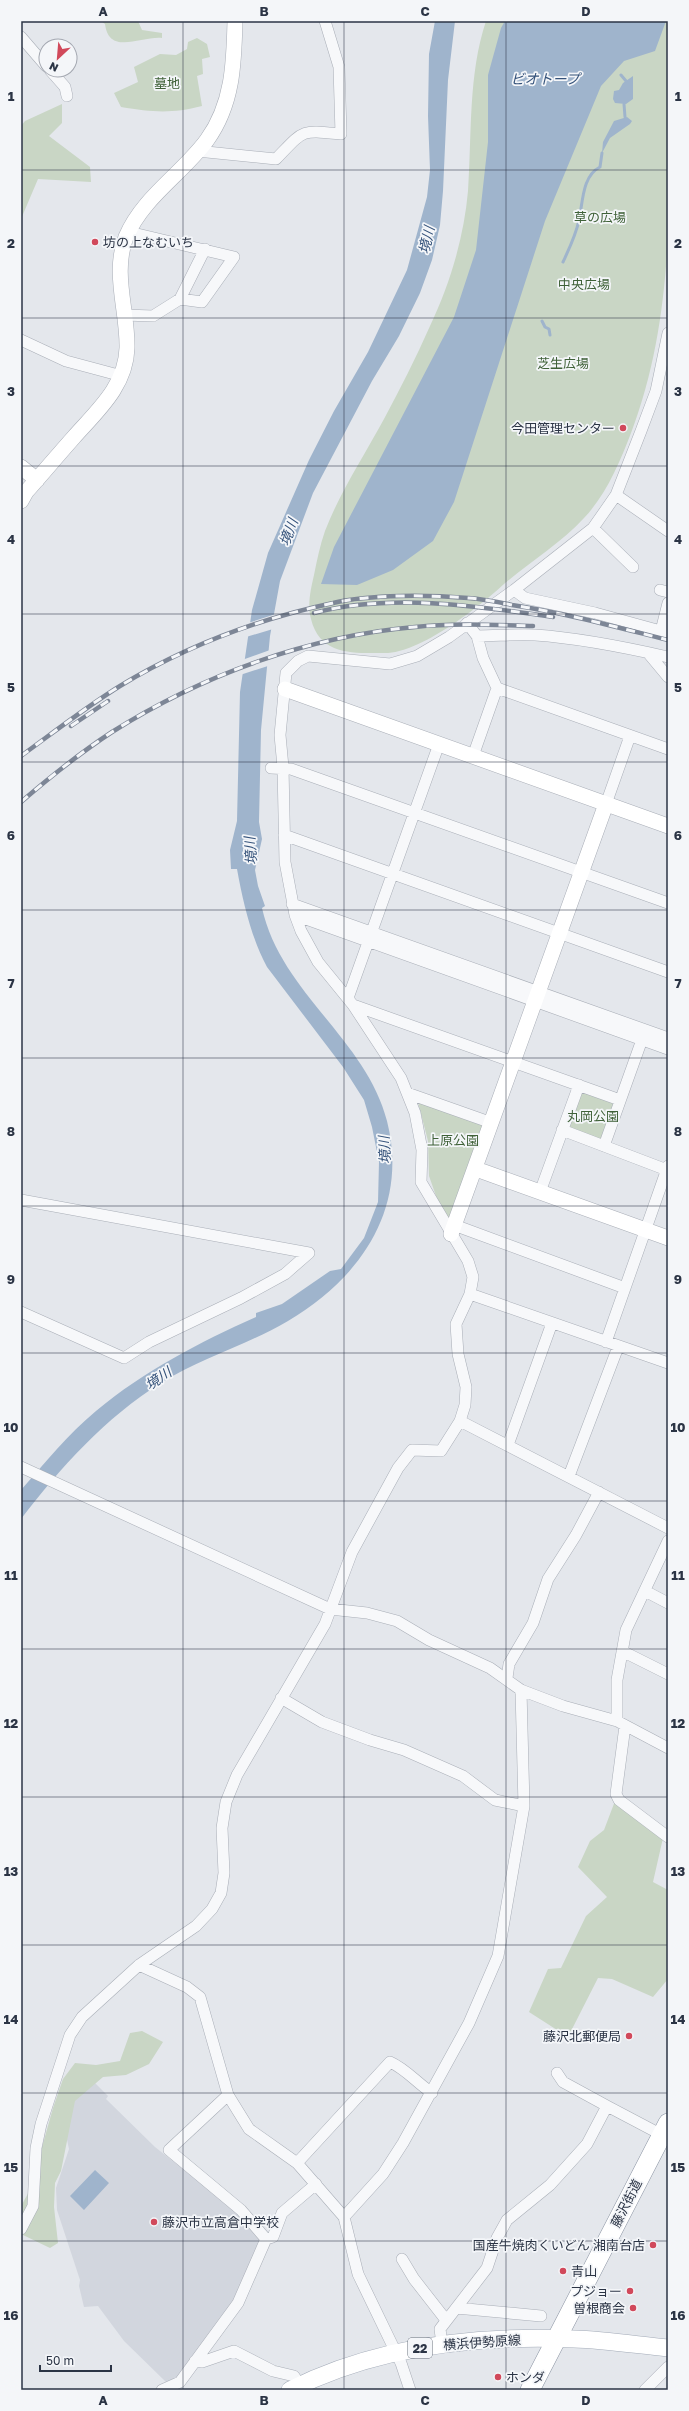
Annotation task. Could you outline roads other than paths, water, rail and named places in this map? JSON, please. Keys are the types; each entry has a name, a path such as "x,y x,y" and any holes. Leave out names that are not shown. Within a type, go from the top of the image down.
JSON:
{"highway":[{"name":"藤沢街道","path":"530,2390 665,2129"}],"main road":[{"name":"横浜伊勢原線","path":"295,2387 343,2368 396,2352 442,2344 537,2339 579,2330 619,2333 668,2340"},
{"name":"横浜伊勢原線","path":"558,2335 668,2348"}],"street":[{"path":"21,501 37,480 111,396 122,376 127,349 121,266 129,232 151,198 197,151 214,129 228,98 233,72 235,21"},
{"path":"197,151 276,159 299,135 308,130 341,134 339,68 325,21"},
{"path":"21,37 38,57"},
{"path":"57,78 65,87 67,96"},
{"path":"129,232 234,257 202,302 180,298"},
{"path":"124,315 153,316 180,298 205,249"},
{"path":"21,2229 33,2206 36,2148 41,2124 70,2035 82,2017 139,1965 196,1926 212,1909 221,1893 224,1873 222,1828 226,1802 237,1775 325,1624 352,1552 398,1468 412,1450 441,1451 460,1421 466,1387 458,1354 456,1324 470,1294 473,1277 468,1261 452,1230 421,1182 422,1150 416,1113 401,1078 351,1001 318,962 301,931 293,909 284,835 283,767 280,736 286,673 298,661 308,656 390,664 417,656 514,590 593,528 616,495 656,391 667,344 668,333"},
{"path":"21,340 66,361 122,376"},
{"path":"21,466 37,480"},
{"path":"616,495 668,530"},
{"path":"593,528 633,567"},
{"path":"514,590 525,598 596,613 664,632 668,603"},
{"path":"467,623 477,636 483,658 497,688 473,756"},
{"path":"477,636 534,635 565,638 648,652 668,657"},
{"path":"648,652 668,678"},
{"path":"497,688 668,749"},
{"path":"285,689 668,826"},
{"path":"452,1230 476,1169 630,736"},
{"path":"351,1001 370,937 439,744"},
{"path":"272,768 283,767 415,812 668,903"},
{"path":"284,835 668,972"},
{"path":"293,909 643,1034 668,1048"},
{"path":"351,1001 620,1100"},
{"path":"643,1034 668,1038"},
{"path":"604,1146 643,1034"},
{"path":"540,1192 579,1085"},
{"path":"407,1093 492,1123"},
{"path":"562,1130 667,1168 606,1342"},
{"path":"476,1169 668,1238"},
{"path":"21,1200 309,1253 285,1274 240,1298 149,1342 124,1358 21,1312"},
{"path":"452,1230 625,1288"},
{"path":"470,1294 618,1347 668,1363"},
{"path":"508,1445 552,1323"},
{"path":"569,1476 618,1347"},
{"path":"460,1421 668,1528"},
{"path":"22,1468 330,1609 367,1613 396,1621 429,1640 507,1678 521,1690 563,1706 621,1724 668,1748"},
{"path":"507,1678 509,1664 532,1623 548,1579 576,1535 599,1492"},
{"path":"667,1832 619,1800 616,1794 621,1724 617,1680 626,1630 668,1541"},
{"path":"645,1591 668,1603"},
{"path":"622,1651 668,1674"},
{"path":"344,2217 383,2174 432,2093 469,2023 498,1956 524,1806 521,1690"},
{"path":"281,1698 322,1722 370,1740 404,1750 463,1776 495,1800 524,1806"},
{"path":"139,1965 187,1987 200,1997 228,2095 250,2129 297,2163 344,2217 358,2274 396,2352 410,2390"},
{"path":"297,2163 390,2062 399,2066 415,2082 432,2093"},
{"path":"558,2073 563,2082 607,2106 665,2129"},
{"path":"228,2095 169,2150 241,2210 266,2239"},
{"path":"442,2344 440,2329 487,2268 497,2238 507,2220 550,2185 587,2144 607,2106"},
{"path":"266,2239 274,2237 282,2213 316,2184"},
{"path":"162,2390 180,2382 238,2303 266,2239"},
{"path":"402,2259 414,2279 446,2320"},
{"path":"456,2308 541,2316"},
{"path":"195,2361 202,2362 234,2352 273,2371 294,2376 295,2387"},
{"path":"645,2390 668,2367"}],"water":[{"name":"境川","path":"435,21 455,21 448,80 440,225 432,260 420,293 399,336 372,381 313,493 280,581 270,636 261,730 259,822 262,839 255,870 258,886 265,906 262,908 272,938 287,966 304,991 361,1065 376,1092 387,1121 392,1153 391,1183 385,1211 373,1238 357,1262 337,1284 314,1304 272,1330 176,1374 121,1411 68,1463 21,1519 21,1490 57,1449 96,1411 133,1383 173,1358 256,1317 256,1313 282,1304 330,1271 341,1269 364,1238 378,1202 379,1162 372,1127 364,1100 343,1067 267,967 261,956 248,919 237,869 231,869 230,850 237,821 240,692 252,610 268,553 309,460 334,411 368,352 407,270 427,197 430,170 428,116 429,54"},
{"name":"ビオトープ","path":"505,21 666,21 655,51 624,61 601,86 545,221 454,502 433,541 393,570 357,585 321,584 334,547 454,317 476,250 488,142 488,75 501,28"},
{"path":"633,76 633,99 626,104 615,103 613,99 614,91 619,90 623,83"},
{"path":"627,117 632,121 630,124 610,138 602,153 603,142 614,121"},
{"path":"95,2170 109,2183 84,2210 70,2196"}],"waterway":[{"path":"621,75 626,81"},
{"path":"624,104 625,117"},
{"path":"563,262 576,231 586,183 594,171 600,167 602,153"},
{"path":"542,321 545,327 549,329 550,335"}],"railway":[{"path":"21,756 107,694 171,658 197,646 277,617 348,600 400,596 436,596 479,599 571,616 668,640"},
{"path":"314,613 343,607 373,604 434,603 553,617"},
{"path":"21,802 88,748 147,711 219,676 258,662 296,649 336,639 375,632 444,625 533,626"},
{"path":"71,726 108,701"}],"place":[{"name":"坊の上なむいち","path":"95,242"},
{"name":"今田管理センター","path":"623,428"},
{"name":"藤沢北郵便局","path":"629,2036"},
{"name":"藤沢市立高倉中学校","path":"154,2222"},
{"name":"国産牛焼肉くいどん 湘南台店","path":"653,2245"},
{"name":"青山","path":"563,2271"},
{"name":"プジョー","path":"630,2291"},
{"name":"曽根商会","path":"633,2308"},
{"name":"ホンダ","path":"498,2377"}],"park label":[{"name":"墓地","path":"167,83"},
{"name":"草の広場","path":"600,217"},
{"name":"中央広場","path":"584,284"},
{"name":"芝生広場","path":"563,363"},
{"name":"丸岡公園","path":"593,1116"},
{"name":"上原公園","path":"453,1140"}]}
